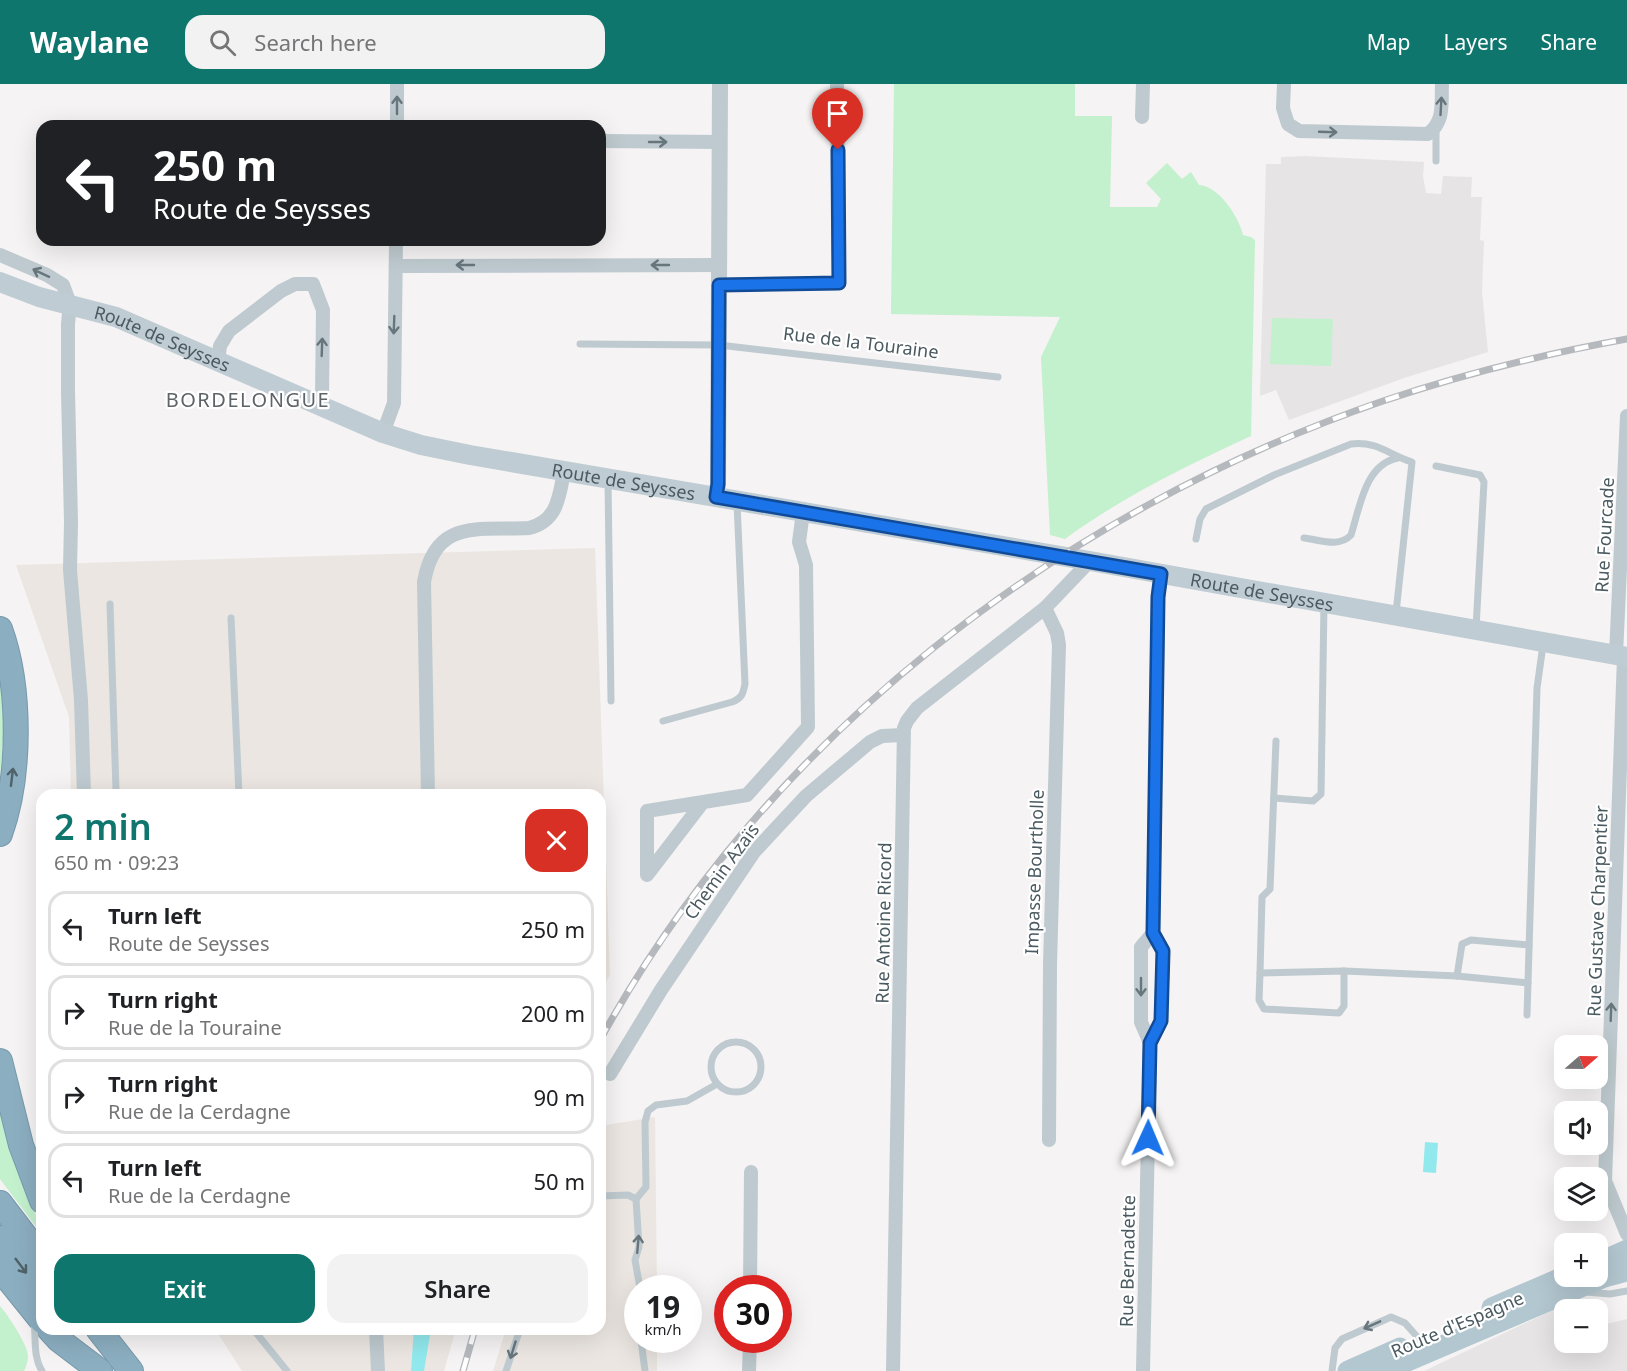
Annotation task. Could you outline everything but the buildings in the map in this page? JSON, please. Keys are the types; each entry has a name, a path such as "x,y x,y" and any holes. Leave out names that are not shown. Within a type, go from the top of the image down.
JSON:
{"highway":[{"path":"0,629 11,671 15,749 10,793 0,834"},
{"path":"0,1061 21,1145 36,1185"},
{"path":"0,1203 36,1250"},
{"path":"0,1238 36,1303"},
{"path":"0,1269 36,1305"},
{"path":"54,1335 100,1371"},
{"path":"74,1335 100,1371"},
{"path":"103,1335 131,1371"},
{"path":"121,1335 148,1371"}],"main road":[{"name":"Route de Seysses","path":"0,282 39,297 106,313 383,433 421,445 1622,656"},
{"path":"1608,1259 1627,1250"},
{"name":"Route d'Espagne","path":"1608,1275 1627,1271"},
{"name":"Route d'Espagne","path":"1348,1371 1420,1340 1559,1287"},
{"name":"Route d'Espagne","path":"1384,1371 1561,1287"}],"street":[{"path":"397,84 397,120"},
{"path":"716,497 718,484 720,84"},
{"path":"719,285 839,283 837,84"},
{"path":"1142,117 1143,84"},
{"path":"1284,84 1283,108 1288,124 1299,131 1428,134 1436,128 1441,116 1442,84"},
{"path":"606,141 720,142"},
{"path":"383,433 394,403 396,246"},
{"path":"0,255 47,275 63,285 70,304 68,324 70,562 81,700 84,789"},
{"path":"396,266 719,265"},
{"path":"218,361 220,346 229,331 281,291 295,284 313,284 323,310 322,397 319,405"},
{"name":"Rue Fourcade","path":"1622,656 1627,416"},
{"path":"428,789 424,582 434,548 450,535 463,531 538,526 554,513 558,504 564,471"},
{"path":"703,802 647,875 646,812 703,802 747,795 808,727 806,565 799,542 803,512"},
{"name":"Rue Antoine Ricord","path":"893,1371 903,735 907,721 924,702 1045,608 1090,561"},
{"name":"Rue Bernadette","path":"1150,1043 1161,1021 1163,951 1153,933 1158,597 1161,574"},
{"name":"Impasse Bourtholle","path":"1045,608 1057,633 1059,645 1050,964 1049,1140"},
{"name":"Rue Gustave Charpentier","path":"1622,656 1605,1181 1627,1234"},
{"name":"Chemin Azaïs","path":"610,1074 661,990 754,852 806,796 870,742 882,736 903,735"},
{"name":"Rue Bernadette","path":"1143,1371 1150,1043 1141,1022 1141,947 1153,933"},
{"path":"750,1275 751,1172"},
{"path":"376,1335 378,1371"},
{"path":"749,1371 750,1353"}],"lane":[{"path":"1436,128 1436,161"},
{"name":"Rue de la Touraine","path":"580,344 719,345 998,377"},
{"path":"1196,539 1200,519 1206,509 1274,475 1351,444 1364,442 1379,445 1398,458 1412,462 1395,616"},
{"path":"1305,538 1338,543 1345,541 1351,535 1369,480 1386,460 1398,458"},
{"path":"1436,466 1480,475 1484,482 1475,630"},
{"path":"608,479 611,700"},
{"path":"663,721 732,702 740,699 743,694 745,684 737,500"},
{"path":"110,604 116,789"},
{"path":"1274,798 1313,801 1321,794 1324,604"},
{"path":"231,618 239,789"},
{"path":"1527,1016 1537,688 1544,642"},
{"path":"1276,741 1270,889 1262,897 1259,1000 1264,1009 1339,1013 1344,1006 1344,971"},
{"path":"1457,976 1462,944 1472,940 1529,945"},
{"path":"1260,974 1344,971 1457,976 1528,983"},
{"path":"735,1042 746,1044 755,1050 760,1060 761,1072 756,1082 748,1090 737,1093 726,1091 717,1084 711,1074 711,1063 715,1052 724,1045 735,1042"},
{"path":"638,1275 635,1260 639,1247 636,1199 646,1187 645,1122 648,1111 656,1105 687,1101 717,1084"},
{"path":"606,1196 628,1195 636,1199"},
{"path":"1584,1287 1610,1294 1627,1291"},
{"path":"1332,1371 1335,1348 1342,1339 1391,1317 1405,1323 1420,1340"},
{"path":"37,1335 35,1353 42,1371"},
{"path":"258,1335 286,1371"},
{"path":"506,1371 518,1335"},
{"path":"643,1353 645,1371"}],"shaded area":[{"path":"1305,156 1424,162 1423,176 1426,193 1441,194 1443,176 1472,177 1471,197 1482,197 1480,240 1484,241 1482,292 1488,352 1404,378 1289,420 1276,390 1260,396 1266,164 1281,164 1281,157"},
{"path":"595,548 603,789 71,789 69,717 16,565"},
{"path":"606,861 610,975 606,982"},
{"path":"655,1117 657,1275 624,1275 624,1353 657,1353 657,1371 493,1371 504,1335 606,1335 606,1125"},
{"path":"1554,1310 1554,1353 1608,1353 1608,1324 1627,1319 1627,1371 1424,1371"},
{"path":"219,1335 454,1335 444,1371 242,1371"}],"green space":[{"path":"894,84 1075,84 1075,116 1112,116 1110,207 1157,207 1161,199 1146,183 1167,163 1182,179 1191,172 1199,185 1214,191 1221,197 1233,212 1243,235 1255,240 1251,436 1132,496 1065,539 1050,535 1041,357 1060,317 891,314"},
{"path":"1272,318 1333,319 1331,366 1270,364"},
{"path":"0,681 4,726 0,777"},
{"path":"0,1112 15,1164 36,1216 36,1227 0,1179"},
{"path":"0,1306 25,1345 28,1357 24,1371 0,1371"}],"water":[{"path":"1425,1142 1438,1143 1436,1173 1423,1172"},
{"path":"414,1335 430,1335 424,1371 411,1371"}],"railway":[{"path":"606,1030 668,930 747,828 835,734 932,649 1036,573 1147,505 1263,448 1383,401 1473,373 1627,339"},
{"path":"463,1371 473,1335"}],"district":[{"name":"BORDELONGUE","path":"248,399"}],"route":[{"path":"838,150 839,283 719,285 718,484 716,497 1161,574 1158,588 1153,933 1163,951 1161,1021 1150,1043 1148,1138"}]}
